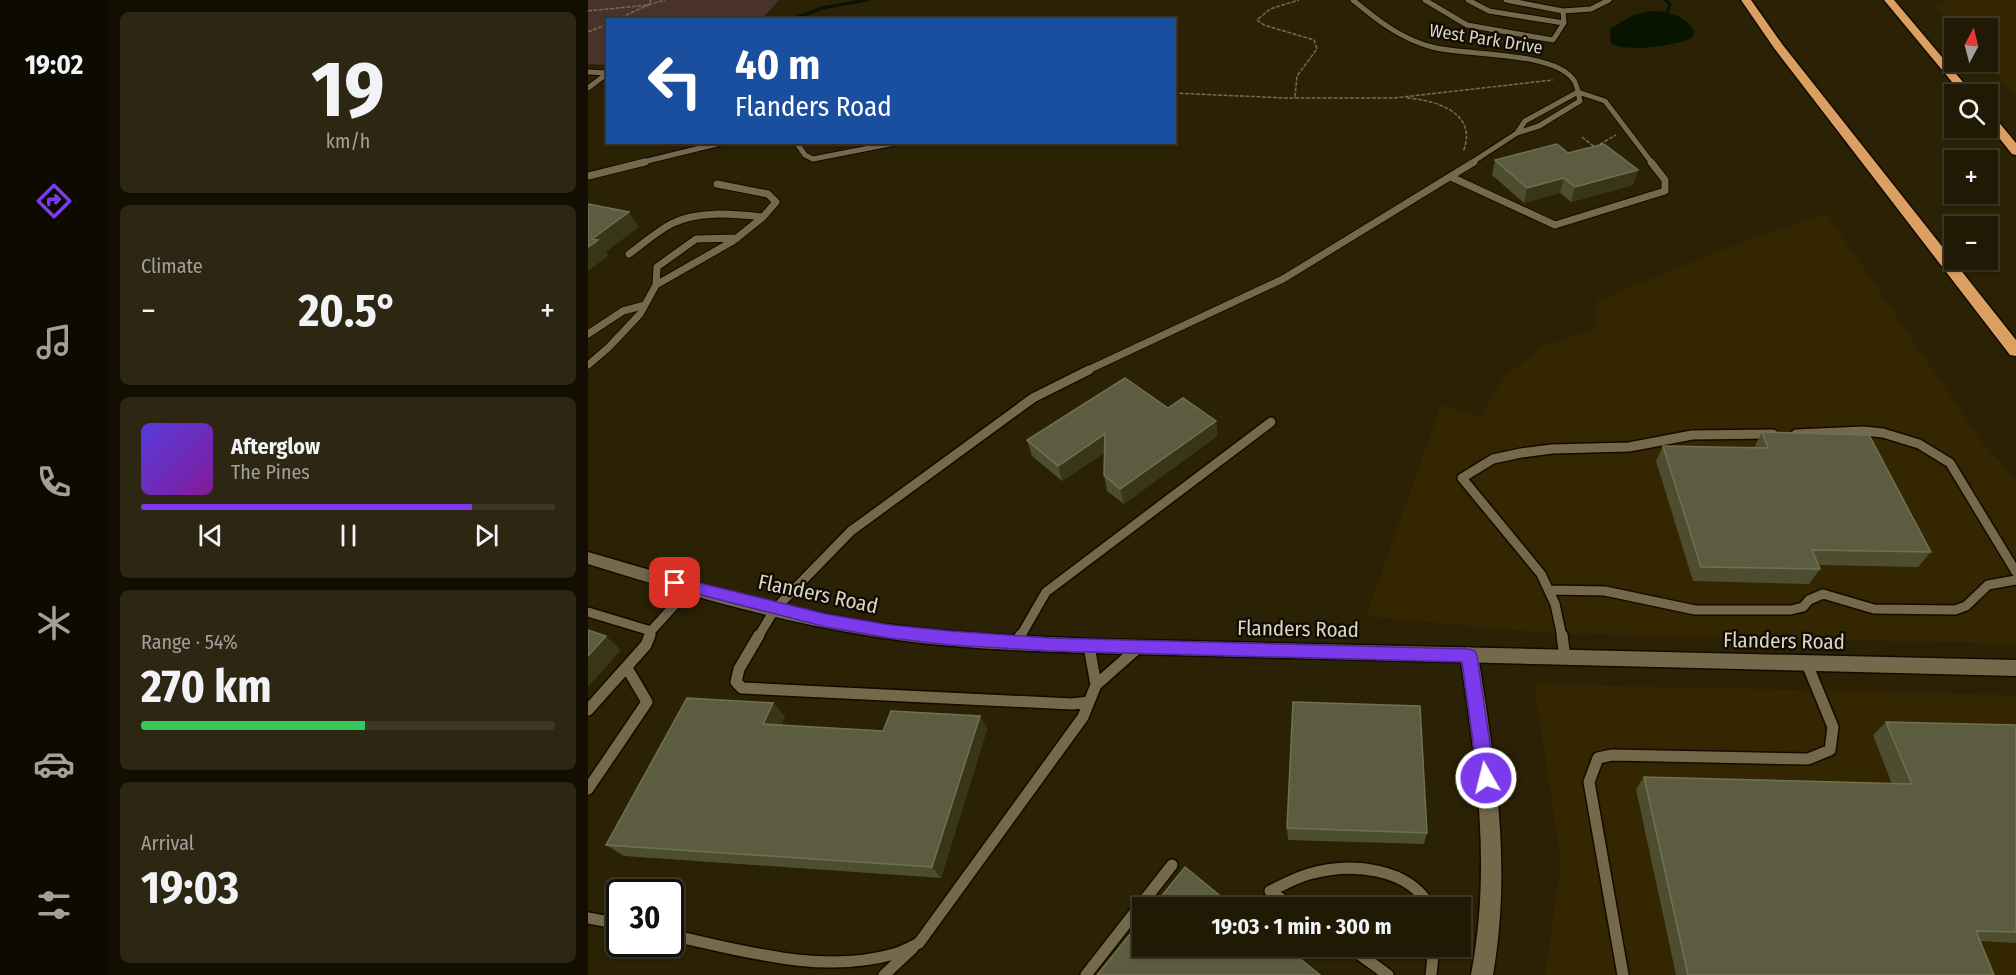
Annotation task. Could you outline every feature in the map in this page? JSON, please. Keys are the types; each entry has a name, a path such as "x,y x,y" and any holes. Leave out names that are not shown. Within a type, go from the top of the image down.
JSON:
{"highway":[{"path":"1746,0 1783,53 2016,351"},
{"path":"1889,0 1960,84"},
{"path":"1998,129 2016,151"}],"main road":[{"name":"Flanders Road","path":"588,558 775,609 890,632 1016,643 2016,668"},
{"path":"1469,656 1490,799 1492,903 1486,973"}],"lane":[{"name":"West Park Drive","path":"1353,0 1392,32 1411,40 1452,52 1544,62 1573,78"},
{"path":"1425,0 1467,25 1553,40 1564,23 1563,11"},
{"path":"1468,0 1489,11 1564,23"},
{"path":"1506,0 1563,11 1570,8 1591,9 1609,0"},
{"path":"588,72 606,73"},
{"path":"588,88 606,74"},
{"path":"1089,702 1048,703 742,688 736,682 739,669 775,609 851,531 1033,398 1110,359 1283,279 1451,177 1517,133 1539,126 1580,101 1573,78"},
{"path":"1451,177 1555,225 1665,191 1665,180 1605,101 1578,92 1525,121 1517,133"},
{"path":"797,144 805,155 813,159 890,144"},
{"path":"588,176 709,145"},
{"path":"656,285 737,238 763,217 776,202 768,194 717,184"},
{"path":"629,254 668,225 685,218 746,215 763,217"},
{"path":"588,365 609,347 640,314 656,285 657,267 696,239 737,238"},
{"path":"588,334 623,311 645,305"},
{"path":"1016,643 1046,592 1271,422"},
{"path":"1565,658 1558,608 1551,590 1541,574 1462,478 1493,459 1552,448 1629,447 1692,435 1863,431 1883,433 1919,444 1950,463 2016,572"},
{"path":"1551,590 1605,591 1695,610 1791,610 1803,607 1810,597 1822,594 1840,597 1859,606 1877,609 1955,610 1969,604 1988,584 2016,580"},
{"path":"588,710 627,668 646,645 651,631 691,587"},
{"path":"588,612 651,631"},
{"path":"1089,646 1096,685"},
{"path":"884,975 919,943 1083,717 1096,685 1140,647"},
{"path":"1623,975 1589,782 1598,758 1612,755 1808,759 1818,756 1830,750 1833,727 1807,664"},
{"path":"588,789 647,702 627,668"},
{"path":"1086,975 1172,865"},
{"path":"1278,897 1270,891 1312,873 1347,868 1387,873 1417,887 1426,897"},
{"path":"588,918 606,921"},
{"path":"684,937 795,960 857,960 894,954 919,943"},
{"path":"1363,957 1388,975"},
{"path":"1431,975 1433,957"}],"path":[{"path":"648,5 651,0"},
{"path":"620,18 665,0"},
{"path":"1295,98 1297,76 1317,49 1314,39 1264,25 1257,20 1261,14 1271,8 1299,0"},
{"path":"588,11 648,5"},
{"path":"588,32 606,25"},
{"path":"1394,98 1573,78"},
{"path":"1176,93 1295,98 1427,99 1447,106 1463,122 1466,147 1461,156 1459,171"},
{"path":"1595,147 1627,130"},
{"path":"1582,137 1603,154"}],"shaded area":[{"path":"588,0 779,0 763,18 606,18 606,65 588,64"},
{"path":"1951,0 2016,0 2016,96 1994,72 1998,72 1998,18 1946,18 1933,4"},
{"path":"1655,11 1683,19 1694,32 1693,37 1676,43 1639,48 1627,48 1611,43 1610,29 1634,15"},
{"path":"1827,214 1982,442 2016,478 2016,643 1791,640 1534,632 1366,616 1441,405 1479,417 1503,378 1541,347 1595,329 1597,301 1744,241"},
{"path":"1534,684 2016,695 2016,975 1545,975 1561,862"}],"building":[{"path":"1557,144 1568,153 1604,144 1638,170 1575,187 1564,178 1527,188 1495,160"},
{"path":"588,204 629,212 592,239 598,240 588,247"},
{"path":"1125,378 1168,408 1183,398 1216,421 1120,489 1104,475 1105,434 1058,466 1027,440"},
{"path":"1762,432 1869,435 1931,552 1812,550 1820,569 1701,567 1663,446 1768,448"},
{"path":"588,630 606,636 588,656"},
{"path":"687,698 773,703 763,724 883,731 891,711 980,716 932,867 606,845"},
{"path":"1293,702 1420,706 1427,833 1287,828"},
{"path":"1886,722 2016,725 2016,932 1976,931 1994,975 1688,975 1644,777 1912,784"},
{"path":"1185,867 1222,897 1161,897"},
{"path":"1132,932 1132,957 1298,957 1320,975 1097,975"}],"waterway":[{"path":"795,18 822,8 867,0"},
{"path":"1665,0 1670,4 1667,13"}],"route":[{"path":"675,583 762,606 870,629 950,638 1050,645 1469,656 1486,778"}]}
